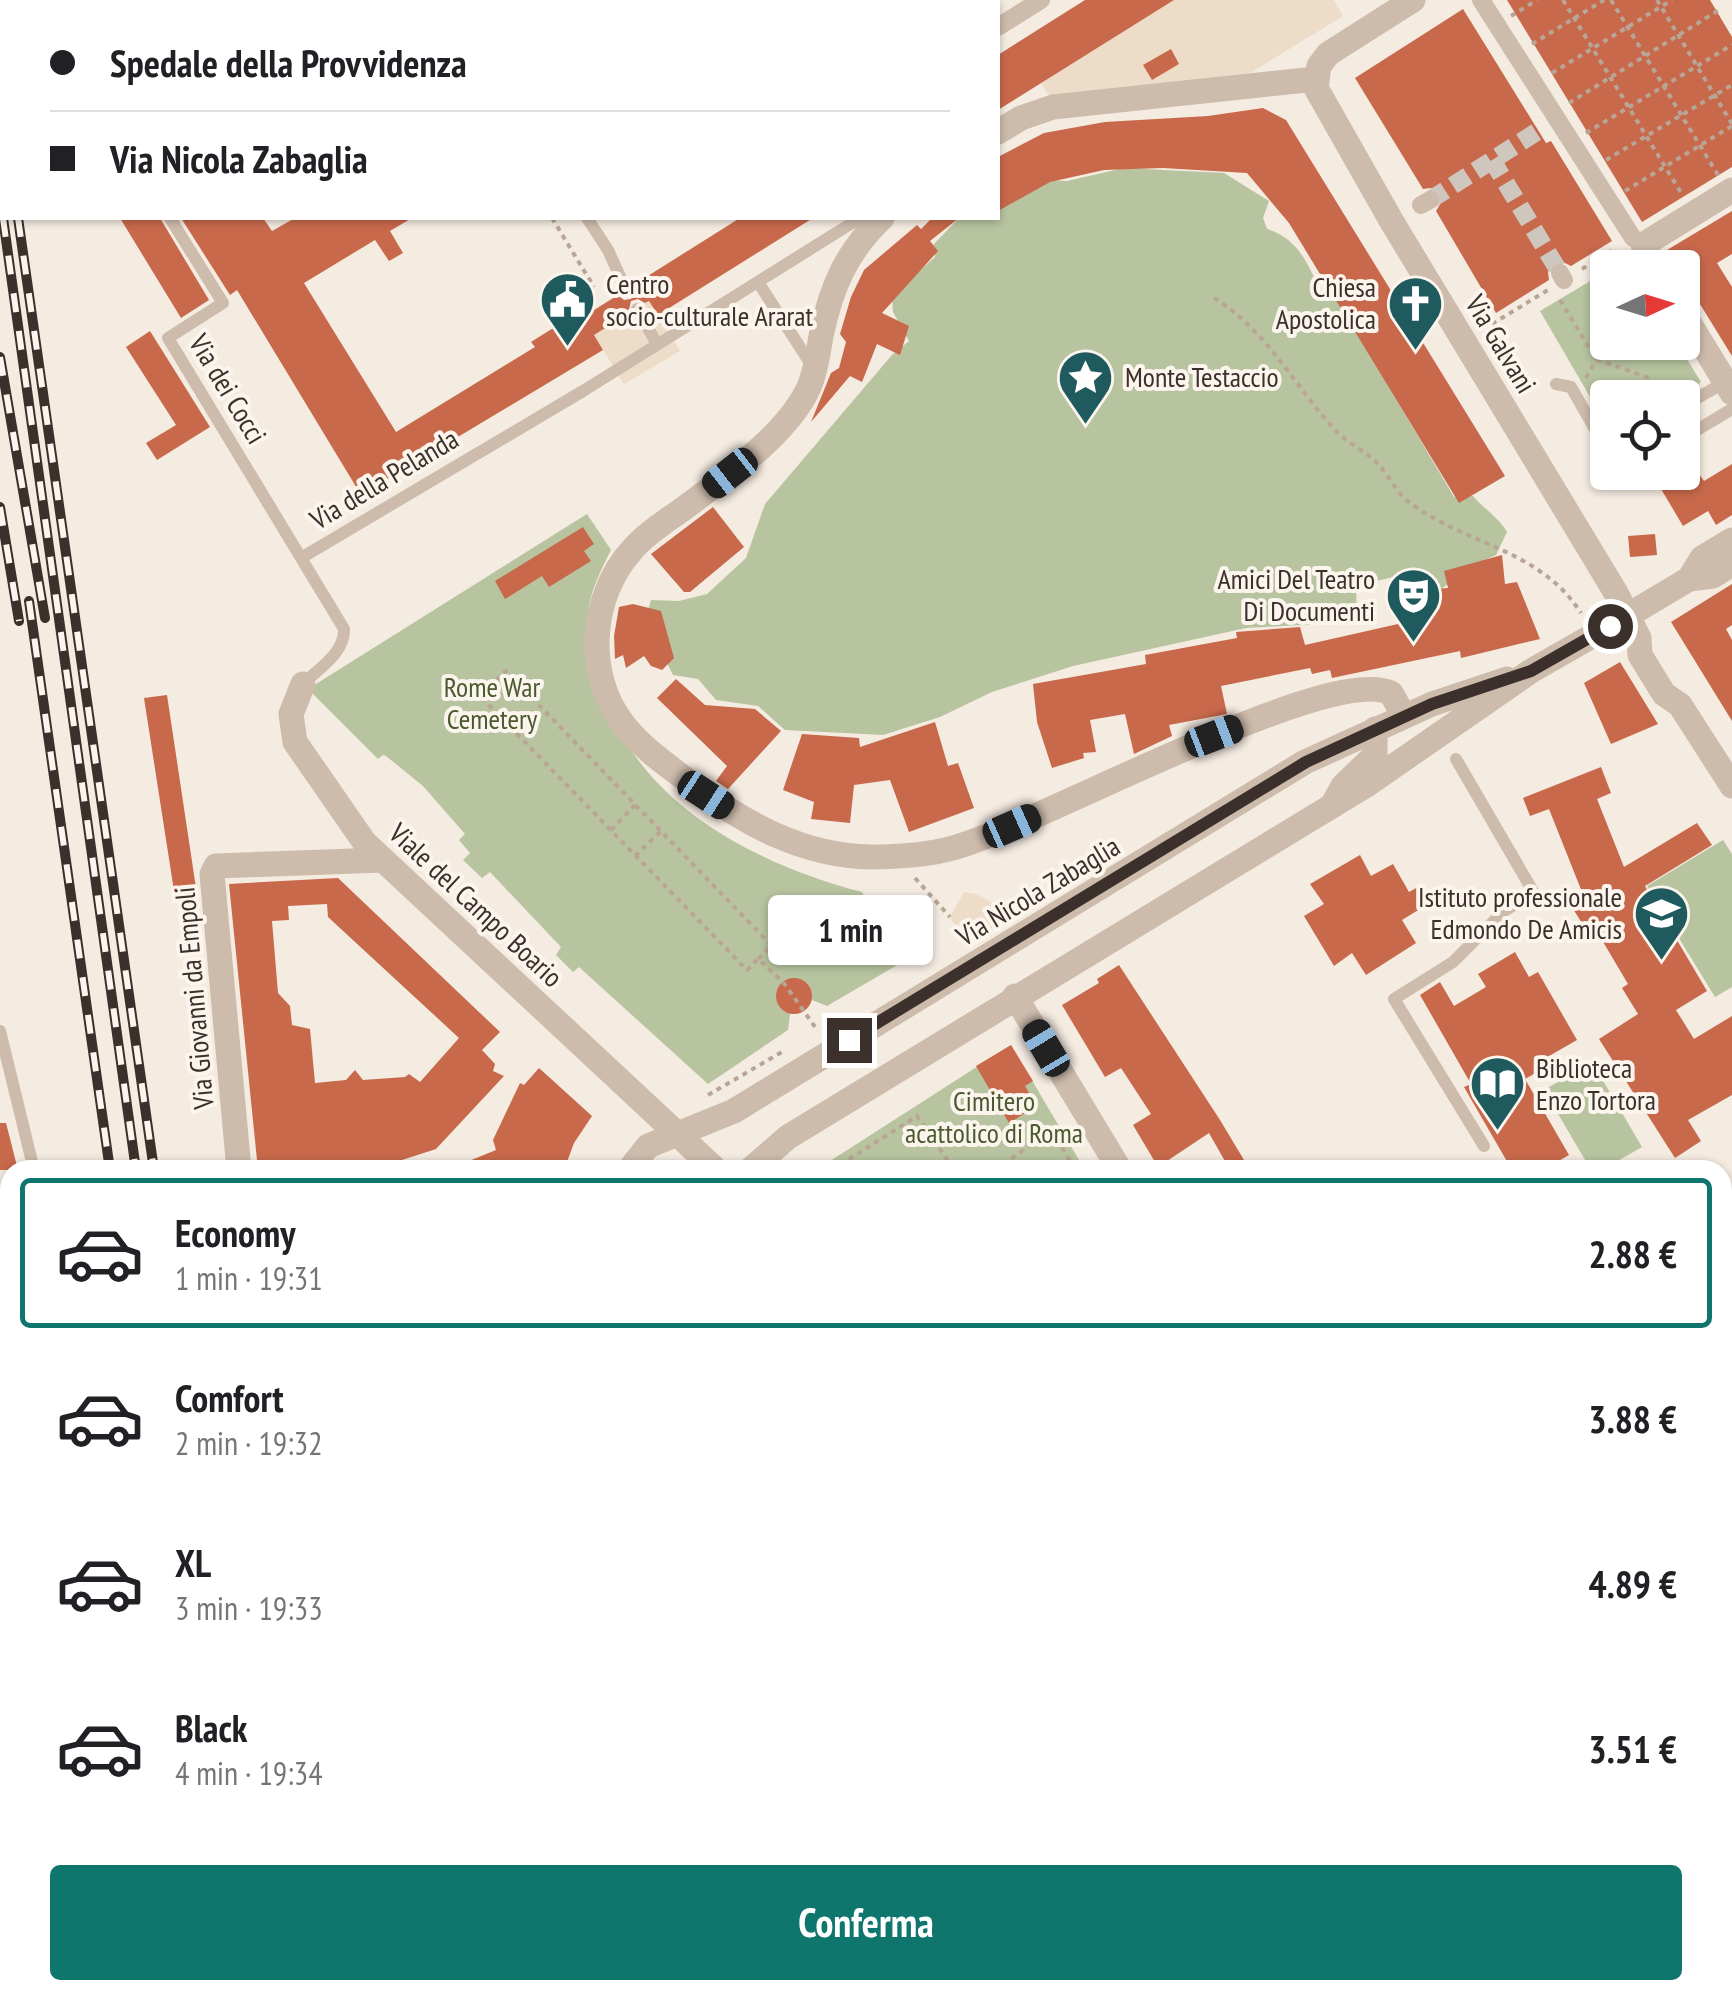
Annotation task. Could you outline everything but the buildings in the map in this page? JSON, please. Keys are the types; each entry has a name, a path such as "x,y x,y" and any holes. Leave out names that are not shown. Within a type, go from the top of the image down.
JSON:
{"street":[{"path":"1000,26 1040,0"},
{"path":"1000,131 1053,106 1315,79 1328,54 1413,0"},
{"path":"1481,0 1608,201 1644,250 1727,185"},
{"name":"Via Galvani","path":"1315,79 1317,91 1392,222 1633,627 1654,647 1678,685 1680,706 1732,786"},
{"path":"1538,131 1554,116"},
{"path":"880,220 843,263 832,288 809,387 792,414 756,451 642,540 623,560 602,608 596,654 608,695 623,724 661,760 706,795 761,828 808,849 895,856 954,848 994,834 1214,736 1302,704 1374,688 1391,692 1404,716"},
{"path":"1700,340 1729,388"},
{"name":"Via Nicola Zabaglia","path":"636,1160 648,1146 734,1111 1306,762 1404,716 1531,671 1633,627 1690,579 1702,558 1732,540"},
{"name":"Via Nicola Zabaglia","path":"1690,579 1713,576 1732,564"},
{"name":"Via Nicola Zabaglia","path":"762,1160 788,1137 1015,996 1332,806 1531,671"},
{"name":"Viale del Campo Boario","path":"304,684 291,714 295,742 359,836 706,1160"},
{"name":"Via Nicola Zabaglia","path":"1332,806 1343,786 1375,756 1375,728"},
{"name":"Via Giovanni da Empoli","path":"239,1160 212,874 216,866 382,860"},
{"path":"1015,996 1114,1160"}],"lane":[{"name":"Via dei Cocci","path":"171,220 223,303 168,338 301,558"},
{"path":"588,220 608,250 626,290"},
{"name":"Via della Pelanda","path":"304,684 338,651 345,636 340,620 301,558 857,220"},
{"path":"758,282 814,370"},
{"path":"637,309 657,344"},
{"path":"1556,384 1570,388 1590,420"},
{"path":"1700,400 1729,388"},
{"path":"1700,427 1732,408"},
{"path":"1456,760 1534,893 1504,911 1453,962 1394,1000 1484,1146"},
{"path":"0,1031 32,1160"}],"path":[{"path":"1496,25 1537,0"},
{"path":"1563,0 1687,202"},
{"path":"1515,54 1604,0"},
{"path":"1611,0 1727,185"},
{"path":"1608,201 1732,125 1657,0"},
{"path":"1534,84 1672,0"},
{"path":"1554,116 1610,76 1718,10"},
{"path":"1571,142 1732,45"},
{"path":"1589,170 1732,86"},
{"path":"553,220 594,287"},
{"path":"1559,280 1590,345"},
{"path":"1214,298 1240,313 1336,432 1376,462 1406,500 1459,532 1532,564 1566,590 1581,613"},
{"path":"1576,396 1595,360"},
{"path":"1601,360 1652,379"},
{"path":"506,672 772,946 746,970 610,830 480,696 506,672"},
{"path":"610,830 635,805"},
{"path":"635,856 661,831"},
{"path":"895,856 950,917"},
{"path":"758,959 783,982 818,1031"},
{"path":"848,1160 917,1116 947,1160"},
{"path":"1010,1160 1052,1130 1070,1160"}],"green space":[{"path":"1124,168 1224,173 1269,201 1263,218 1267,229 1297,249 1326,301 1339,297 1454,497 1473,496 1507,532 1496,555 1474,565 1441,589 1400,592 1393,577 1356,586 1357,622 1246,628 1073,666 992,692 940,717 883,735 785,730 758,706 716,700 698,679 673,675 667,663 667,633 647,614 651,600 679,601 707,594 746,558 765,504 892,355 909,341 893,312 892,296 935,257 934,244 957,220 1000,220 1000,195 1047,180 1067,181"},
{"path":"1590,281 1590,360 1687,360 1700,380 1590,380 1590,397 1540,311"},
{"name":"Rome War Cemetery","path":"587,514 611,550 590,603 590,635 609,708 632,752 657,782 717,831 788,867 862,892 899,964 827,1006 812,1000 805,1010 790,1014 788,1030 708,1084 579,967 573,972 556,955 561,947 490,872 482,878 463,860 470,853 459,840 465,834 423,786 386,756 378,759 308,689"},
{"path":"1723,840 1732,854 1732,987 1715,997 1647,886"},
{"name":"Cimitero acattolico di Roma","path":"1011,1045 1079,1160 832,1160"},
{"path":"1592,1062 1642,1147 1619,1160 1585,1160 1544,1090"}],"shaded area":[{"path":"1174,0 1334,0 1343,16 1250,73 1052,100 1041,83"},
{"path":"649,301 680,351 624,384 594,335"},
{"path":"964,892 993,903 996,927 967,944 950,917"}],"tunnel":[{"path":"1430,200 1538,131"},
{"path":"1492,160 1560,273"}],"railway":[{"path":"3,220 135,1160"},
{"path":"18,220 153,1160"},
{"path":"0,357 45,618"},
{"path":"0,507 19,621"},
{"path":"29,601 109,1160"}],"place":[{"name":"Centro socio-culturale Ararat","path":"567,349"},
{"name":"Chiesa Apostolica","path":"1415,352"},
{"name":"Monte Testaccio","path":"1086,426"},
{"name":"Amici Del Teatro Di Documenti","path":"1414,644"},
{"name":"Istituto professionale Edmondo De Amicis","path":"1661,962"},
{"name":"Biblioteca Enzo Tortora","path":"1497,1133"}],"route":[{"path":"849,1040 1306,762 1432,704 1531,671 1610,626"}]}
